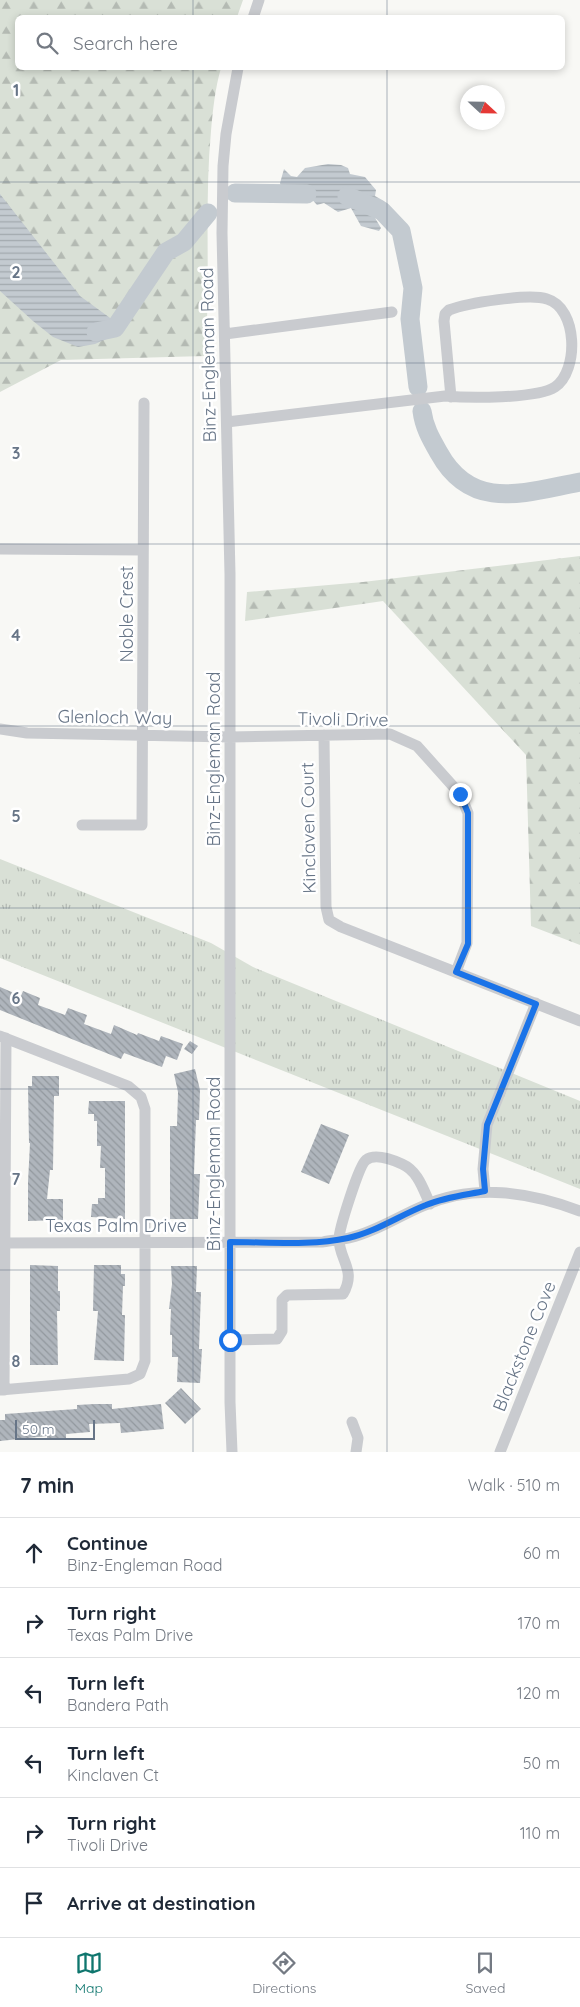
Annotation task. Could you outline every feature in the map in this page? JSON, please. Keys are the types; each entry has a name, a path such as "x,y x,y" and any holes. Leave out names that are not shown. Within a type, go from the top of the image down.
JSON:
{"street":[{"path":"254,15 259,0"},
{"name":"Binz-Engleman Road","path":"232,1452 230,1402 230,574 224,334 223,166 226,134 238,70"},
{"path":"227,422 451,397 467,398 539,393 553,388 567,374 571,360 567,317 562,309 556,302 546,298 523,297 449,310 444,321 451,397"},
{"path":"224,334 392,312"},
{"name":"Noble Crest","path":"82,826 142,825 144,403"},
{"path":"0,549 144,550"},
{"name":"Glenloch Way","path":"0,729 26,733 230,736"},
{"name":"Tivoli Drive","path":"230,736 390,734 417,746 460,794 468,813 468,944 456,972"},
{"name":"Kinclaven Court","path":"324,735 326,907 329,920 341,927 456,972"},
{"path":"456,972 580,1021"},
{"path":"485,1191 483,1169 487,1125 536,1004"},
{"path":"3,1037 128,1086 141,1097 145,1109 145,1360 140,1374 130,1379 2,1390 3,1037"},
{"path":"230,1340 277,1339 282,1331 282,1300 288,1295 343,1294 348,1286 348,1273 339,1239 361,1166 365,1160 374,1157 404,1164 416,1174 430,1204"},
{"name":"Texas Palm Drive","path":"2,1243 323,1242 350,1238 450,1197 485,1191 512,1192 565,1205 580,1211"},
{"name":"Blackstone Cove","path":"500,1452 580,1252"},
{"path":"352,1422 358,1438 356,1452"}],"green space":[{"path":"0,0 243,0 238,15 15,15 15,70 220,70 213,107 209,159 205,356 61,360 0,392"},
{"path":"580,556 580,945 531,926 526,755 383,601 245,621 247,592 363,582"},
{"path":"0,859 211,943 253,967 580,1101 580,1189 0,958"}],"shaded area":[{"path":"328,164 341,165 348,168 350,174 365,177 376,190 375,196 384,201 395,214 378,201 368,206 381,228 379,231 361,226 351,208 338,212 324,203 317,205 308,195 283,196 280,183 284,169 291,176 297,177 305,168"},
{"path":"0,194 80,296 117,323 111,337 95,344 78,347 53,337 0,291"}],"building":[{"path":"0,987 21,996 23,991 40,998 38,1005 65,1015 68,1008 87,1015 84,1024 111,1034 114,1025 137,1035 138,1033 159,1041 161,1036 183,1044 177,1060 166,1056 162,1067 124,1053 121,1059 0,1010"},
{"path":"190,1041 198,1046 192,1054 184,1049"},
{"path":"195,1069 200,1090 199,1120 196,1120 194,1174 200,1174 198,1219 170,1219 170,1126 177,1126 178,1092 174,1074"},
{"path":"32,1076 59,1076 59,1096 54,1096 53,1170 50,1170 47,1199 63,1199 63,1220 28,1221 30,1143 28,1086 32,1086"},
{"path":"89,1101 125,1101 125,1219 91,1217 92,1204 98,1204 98,1198 105,1198 105,1168 100,1168 101,1146 97,1146 97,1121 94,1121 94,1114 88,1114"},
{"path":"321,1124 349,1135 329,1184 301,1172"},
{"path":"30,1265 58,1266 60,1311 57,1311 58,1365 30,1365"},
{"path":"94,1265 121,1265 121,1274 125,1274 122,1315 125,1315 124,1361 94,1360 98,1311 93,1311"},
{"path":"171,1266 197,1266 196,1292 201,1292 199,1349 202,1349 200,1383 177,1382 178,1357 172,1357 172,1335 170,1335"},
{"path":"181,1388 201,1409 185,1424 165,1403"},
{"path":"112,1404 112,1409 161,1404 164,1429 121,1433 120,1423 89,1424 90,1432 66,1434 66,1439 47,1440 47,1436 0,1441 0,1420 5,1420 5,1414 77,1409 77,1405"}],"waterway":[{"path":"235,193 307,194"},
{"path":"347,196 382,211 401,231 413,288 410,319 418,387"},
{"path":"96,332 115,328 166,252 184,242 208,213"},
{"path":"422,411 426,428 439,453 452,472 467,484 484,491 502,494 540,490 580,482"}],"route":[{"path":"230,1340 230,1242 323,1242 350,1238 378,1228 425,1205 450,1197 485,1191 483,1169 487,1125 536,1004 456,972 468,944 468,813 460,794"}]}
